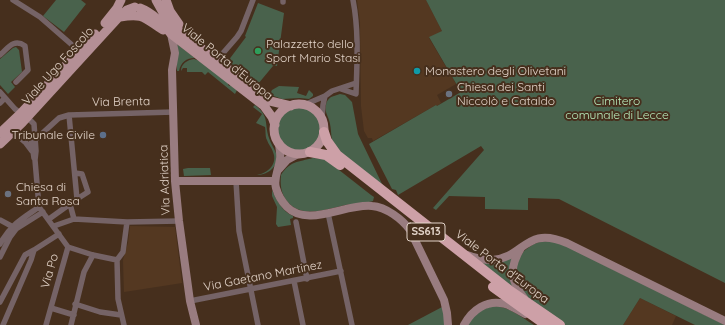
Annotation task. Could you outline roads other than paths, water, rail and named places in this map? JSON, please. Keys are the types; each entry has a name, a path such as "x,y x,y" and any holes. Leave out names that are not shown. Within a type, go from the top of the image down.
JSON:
{"highway":[{"name":"Viale Porta d'Europa","path":"324,132 331,149 337,155 423,224 531,306 560,325"},
{"name":"Viale Porta d'Europa","path":"310,152 322,154 334,160 505,296 542,322"}],"main road":[{"name":"Viale Ugo Foscolo","path":"0,144 13,132 23,115 79,50 106,22 118,8 122,0"},
{"name":"Viale Porta d'Europa","path":"125,0 127,3 154,16 163,23 171,34 264,106 272,117 275,126 275,134 279,143"},
{"name":"Viale Ugo Foscolo","path":"0,133 23,115 127,10 148,6 155,0"},
{"name":"Viale Porta d'Europa","path":"155,0 164,15 172,24 195,44 270,101 291,106 304,105"},
{"path":"166,0 173,16 195,44"},
{"path":"119,17 141,16 171,34"},
{"path":"304,105 312,107 322,118"},
{"name":"Viale Porta d'Europa","path":"275,126 279,114 291,106"},
{"name":"Viale Porta d'Europa","path":"322,118 324,132"},
{"path":"310,152 322,141 324,132"},
{"path":"279,143 284,149 291,153 298,154"},
{"name":"Viale Porta d'Europa","path":"298,154 310,152"}],"street":[{"path":"13,0 40,17 79,50"},
{"path":"106,22 114,8 116,0"},
{"path":"217,60 241,31 253,0"},
{"path":"341,89 356,94 356,20 353,0"},
{"name":"Via Adriatica","path":"171,34 175,53 172,70 175,181 190,301 196,325"},
{"path":"0,55 15,42 20,42 25,46 28,70 16,82"},
{"path":"304,105 325,96 332,91 356,83"},
{"path":"0,92 34,124 36,151 35,160 41,209 14,227 5,235 0,244"},
{"path":"322,118 325,96"},
{"path":"0,103 5,98"},
{"name":"Via Brenta","path":"69,115 174,112"},
{"path":"23,115 30,125 32,152"},
{"path":"35,140 59,118 69,115 77,199"},
{"path":"13,132 26,143 35,160"},
{"path":"279,143 280,158 275,181 279,196 295,213 310,216 371,206 384,209 406,225 410,230 444,300 448,325"},
{"path":"278,170 287,160 298,154"},
{"path":"49,219 88,192 82,174 75,173"},
{"path":"175,181 275,181"},
{"path":"236,181 239,231 258,325"},
{"path":"70,204 74,219"},
{"name":"Via Po","path":"41,209 68,247 46,325"},
{"path":"328,213 351,325"},
{"path":"54,226 74,219 127,222 179,221"},
{"path":"0,220 14,227"},
{"path":"124,325 118,299 116,260 123,252 127,222"},
{"path":"296,222 307,279"},
{"path":"0,302 25,255 59,234"},
{"path":"0,257 5,235"},
{"path":"463,254 492,260 505,256 533,240 542,237 552,238 559,240 725,321"},
{"path":"68,247 116,260"},
{"path":"521,248 516,256 513,279 516,288 531,306"},
{"path":"3,325 34,250"},
{"path":"71,325 84,272 93,255"},
{"name":"Via Gaetano Martinez","path":"190,301 294,282 341,271"},
{"path":"294,282 303,325"},
{"path":"464,325 472,312 488,304 497,303 506,304 542,322"},
{"path":"75,304 100,312 121,314"},
{"path":"51,308 74,315"}],"place":[{"name":"Palazzetto dello Sport Mario Stasi","path":"258,51"},
{"name":"Monastero degli Olivetani","path":"417,71"},
{"name":"Chiesa dei Santi Niccolò e Cataldo","path":"449,94"},
{"name":"Tribunale Civile","path":"103,135"},
{"name":"Chiesa di Santa Rosa","path":"8,194"}],"park label":[{"name":"Cimitero comunale di Lecce","path":"617,108"}]}
